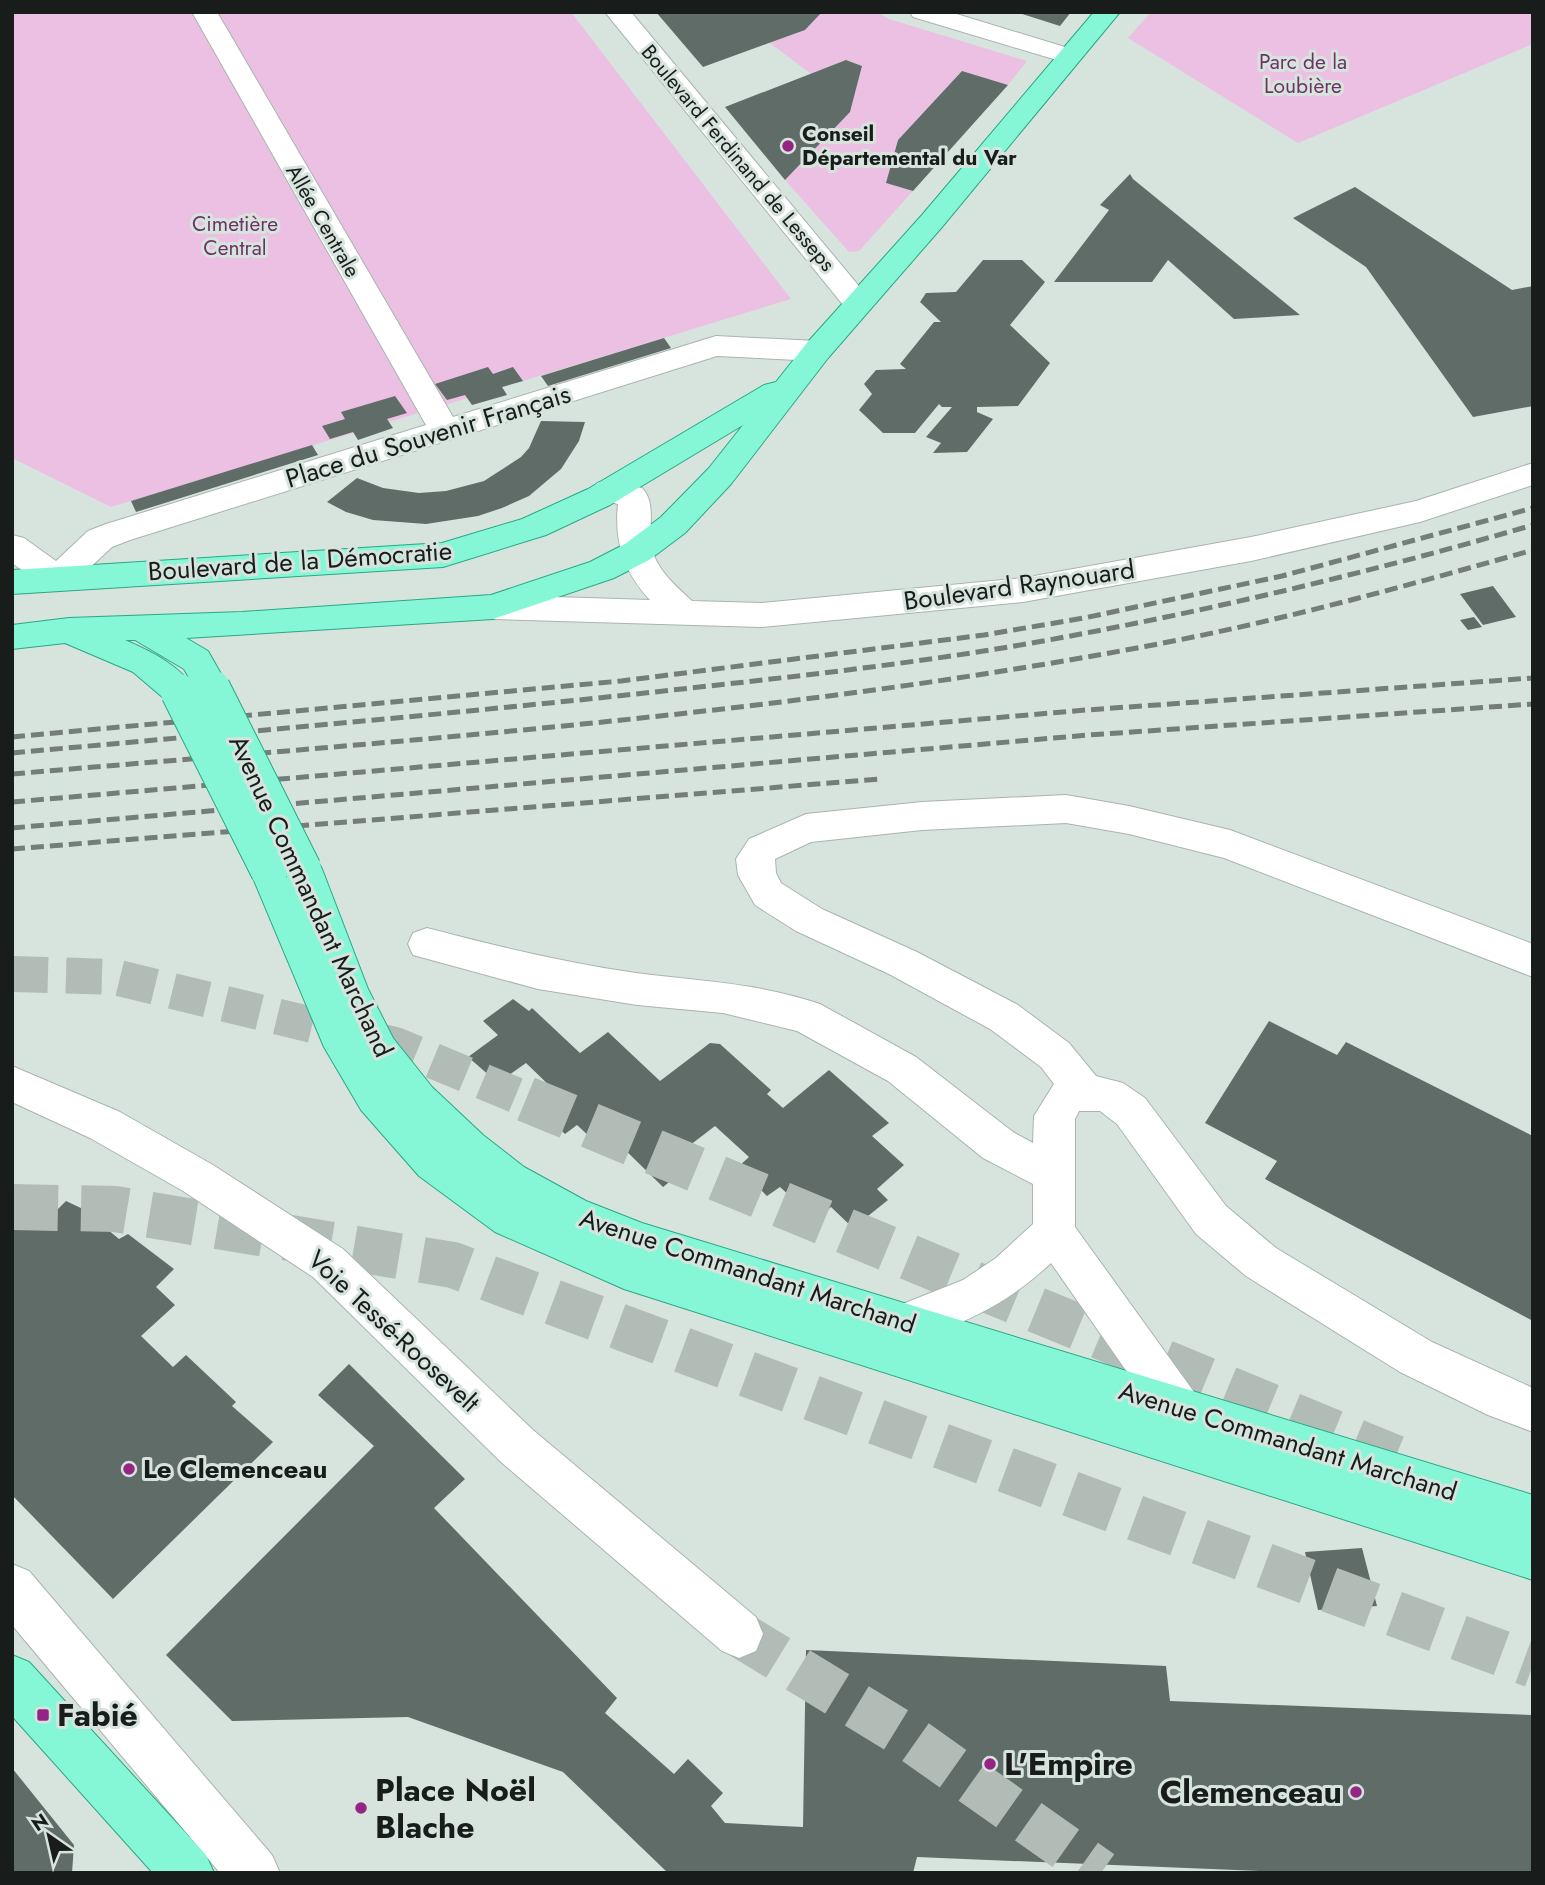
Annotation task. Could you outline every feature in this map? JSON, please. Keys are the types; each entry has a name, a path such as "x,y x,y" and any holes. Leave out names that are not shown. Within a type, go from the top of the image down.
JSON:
{"main road":[{"name":"Boulevard de la Démocratie","path":"12,637 69,630 242,624 493,607 602,570 637,552 673,525 720,476 817,351 932,221 1108,12"},
{"name":"Boulevard de la Démocratie","path":"12,582 443,555 534,527 608,491 795,380"},
{"path":"57,579 138,626 196,680 286,870"},
{"path":"196,680 242,624"},
{"path":"69,630 145,663 196,680"},
{"name":"Avenue Commandant Marchand","path":"286,870 379,1050 418,1099 468,1148 509,1180 571,1214 638,1241 1533,1518"},
{"name":"Avenue Commandant Marchand","path":"286,870 344,1047 375,1098 434,1164 510,1218 624,1269 1533,1556"},
{"path":"12,1679 188,1872"}],"street":[{"name":"Allée Centrale","path":"204,12 444,429"},
{"name":"Boulevard Ferdinand de Lesseps","path":"617,12 858,304"},
{"path":"922,12 1069,56"},
{"name":"Place du Souvenir Français","path":"57,579 100,538 716,346 817,351"},
{"name":"Boulevard Raynouard","path":"493,607 761,615 1023,590 1251,548 1407,514 1533,474"},
{"path":"608,491 631,496 635,500 631,523 642,570 682,612"},
{"path":"12,546 57,579"},
{"path":"1085,1092 1055,1055 1004,1017 903,963 809,920 768,894 757,875 755,859 762,849 806,828 950,814 1066,809 1129,820 1230,845 1533,961"},
{"path":"427,944 538,973 637,989 723,997 806,1016 902,1069 998,1145 1052,1173"},
{"name":"Voie Tessé-Roosevelt","path":"12,1083 105,1125 198,1178 328,1263 517,1446 738,1634"},
{"path":"1178,1407 1118,1326 1054,1232 1054,1116 1066,1097 1085,1092 1109,1095 1131,1111 1211,1220 1261,1262 1416,1357 1504,1400 1533,1410"},
{"path":"906,1324 978,1294 1011,1272 1054,1232"},
{"path":"12,1588 254,1873"}],"green space":[{"name":"Cimetière Central","path":"12,12 571,12 791,299 111,507 12,458"},
{"path":"822,12 877,12 889,19 1027,61 1008,85 962,71 898,140 886,183 913,191 859,251 849,252 785,180 850,112 862,66 846,60 811,74 770,43 805,30"},
{"name":"Parc de la Loubière","path":"1151,12 1533,12 1533,44 1298,143 1128,38"}],"building":[{"path":"656,12 822,12 805,30 703,67"},
{"path":"1016,12 1071,12 1060,26"},
{"name":"Conseil Départemental du Var","path":"846,60 862,66 850,112 785,180 725,107"},
{"name":"Conseil Départemental du Var","path":"962,71 1008,85 913,191 886,183 898,140"},
{"path":"1130,174 1300,315 1234,319 1168,260 1152,282 1054,282 1109,210 1100,205"},
{"path":"1355,187 1512,290 1533,286 1533,406 1473,417 1366,267 1293,218"},
{"path":"983,260 1022,260 1045,282 1010,325 1050,363 1018,406 977,407 977,412 993,419 967,452 933,453 941,443 926,437 952,407 942,407 939,404 915,433 883,433 859,410 872,394 864,384 876,370 906,369 900,364 934,322 941,322 920,302 926,293 956,292"},
{"path":"664,338 671,348 548,386 541,376"},
{"path":"488,367 493,374 513,367 523,381 502,387 507,395 472,405 465,395 447,400 435,384"},
{"path":"395,396 407,413 387,419 393,428 358,440 353,432 330,439 322,426 345,419 341,412"},
{"path":"541,421 585,422 579,441 561,469 529,496 502,508 478,516 426,524 373,520 346,512 327,502 357,478 383,488 419,493 446,491 484,481 521,457 529,448"},
{"path":"312,445 318,455 136,512 131,501"},
{"path":"1493,586 1516,617 1483,625 1460,594"},
{"path":"1474,617 1482,627 1468,630 1460,620"},
{"path":"513,999 529,1011 532,1008 580,1053 608,1032 660,1081 710,1043 720,1044 771,1090 767,1094 783,1108 829,1070 889,1123 872,1136 904,1165 877,1189 888,1200 853,1228 831,1207 816,1220 780,1187 767,1196 738,1167 749,1157 715,1126 685,1149 697,1160 663,1187 615,1140 603,1149 577,1125 565,1134 535,1106 555,1091 526,1063 498,1083 468,1057 498,1035 483,1021"},
{"path":"1269,1021 1337,1055 1346,1042 1533,1136 1533,1321 1265,1179 1277,1161 1205,1123"},
{"name":"Le Clemenceau","path":"12,1188 58,1209 66,1201 83,1209 119,1239 128,1234 174,1269 156,1287 175,1305 141,1336 173,1367 186,1355 236,1402 232,1406 273,1442 113,1599 12,1495"},
{"path":"349,1364 465,1479 434,1508 617,1698 605,1713 674,1774 688,1759 723,1793 711,1806 725,1823 803,1827 806,1650 1166,1666 1170,1701 1533,1715 1533,1873 1308,1873 917,1857 913,1873 668,1873 563,1772 408,1717 232,1721 166,1655 374,1446 318,1395"},
{"path":"1362,1548 1377,1606 1318,1610 1305,1552"},
{"path":"12,1768 74,1845 72,1873 12,1873"}],"tunnel":[{"path":"12,974 115,977 395,1045 530,1101"},
{"path":"526,1099 1395,1458"},
{"path":"12,1207 115,1209 453,1265 1533,1665"},
{"path":"739,1634 911,1739 1101,1873"}],"railway":[{"path":"12,737 621,681 984,635 1084,618 1282,576 1533,508"},
{"path":"12,753 558,702 942,657 1043,641 1229,604 1412,559 1533,525"},
{"path":"12,774 587,724 873,690 1016,669 1253,624 1533,550"},
{"path":"12,802 1086,710 1533,678"},
{"path":"12,828 1089,735 1533,704"},
{"path":"12,849 880,779"}],"place":[{"name":"Conseil Départemental du Var","path":"788,146"},
{"name":"Le Clemenceau","path":"129,1469"},
{"name":"Fabié","path":"43,1715"},
{"name":"L'Empire","path":"990,1764"},
{"name":"Clemenceau","path":"1356,1792"},
{"name":"Place Noël Blache","path":"361,1808"}]}
